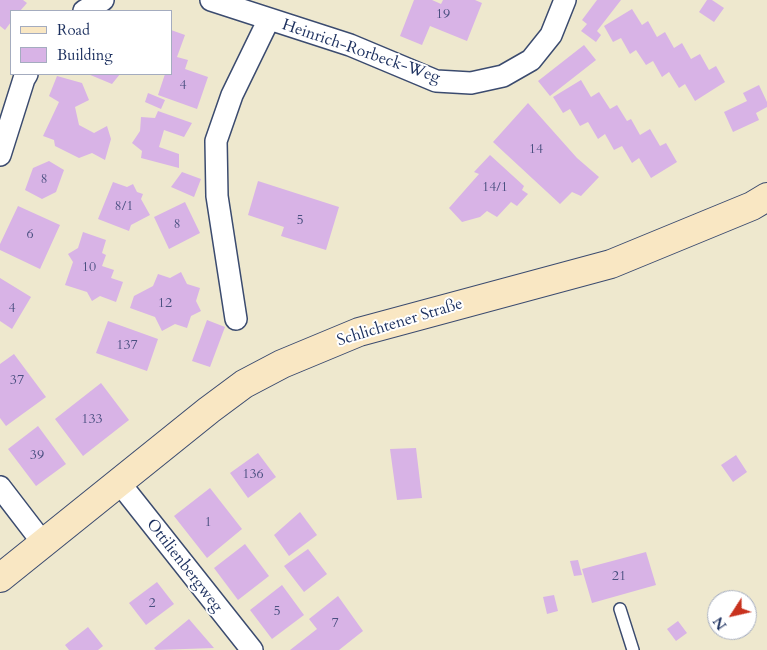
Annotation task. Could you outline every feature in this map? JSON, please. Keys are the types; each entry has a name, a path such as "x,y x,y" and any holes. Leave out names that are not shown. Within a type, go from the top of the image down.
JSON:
{"main road":[{"name":"Schlichtener Straße","path":"0,578 118,481 244,384 282,364 359,332 611,264 752,206 767,197"}],"street":[{"path":"86,10 103,0"},
{"name":"Heinrich-Rorbeck-Weg","path":"210,0 350,45 436,81 471,83 503,76 531,60 550,35 565,0"},
{"path":"236,319 217,196 216,141 232,95 268,19"},
{"path":"0,155 26,75"},
{"name":"Ottilienbergweg","path":"118,481 252,650"},
{"path":"0,487 43,543"}],"lane":[{"path":"620,609 633,650"}],"building":[{"path":"0,0 23,0 27,3 21,10 10,10 10,23 5,30 0,26"},
{"path":"414,0 432,0 441,4 443,0 475,0 482,3 467,41 430,26 422,45 400,36"},
{"path":"597,0 621,0 597,31 601,35 596,42 581,31 587,24 582,20"},
{"path":"707,0 712,0 724,8 714,22 699,12"},
{"path":"632,9 642,25 648,21 657,37 665,32 674,48 682,43 691,59 700,54 709,70 716,66 725,82 695,101 685,84 679,88 669,72 662,77 653,61 646,65 636,50 630,54 621,38 613,42 604,26"},
{"path":"172,30 185,35 177,57 188,60 185,69 208,77 197,109 158,95 165,75 172,75"},
{"path":"584,45 596,60 550,96 538,81"},
{"path":"90,75 119,75 112,84"},
{"path":"57,76 82,83 89,100 75,107 79,125 94,133 107,126 111,139 105,160 92,153 79,158 55,146 54,140 43,136 59,102 49,96"},
{"path":"581,80 591,97 599,92 610,109 617,105 627,121 631,119 640,135 650,129 660,146 666,143 677,162 651,178 639,158 632,163 622,146 614,150 605,134 598,139 588,122 580,126 570,109 563,113 553,97"},
{"path":"759,85 767,102 767,107 756,113 759,120 733,132 724,112 747,101 743,93"},
{"path":"148,93 165,100 161,109 145,102"},
{"path":"528,103 577,158 599,177 581,196 572,192 560,204 493,142"},
{"path":"158,111 192,123 184,137 164,130 159,147 179,154 179,168 141,158 142,151 132,143 140,131 141,117 155,118"},
{"path":"490,155 524,186 522,190 528,194 517,206 511,202 497,217 487,211 480,217 462,222 449,208 479,174 474,172"},
{"path":"49,161 64,170 56,192 42,199 25,190 33,168"},
{"path":"182,172 201,179 194,197 171,187"},
{"path":"258,181 339,207 326,250 281,236 284,227 248,215"},
{"path":"113,182 127,187 133,184 137,192 143,194 141,199 150,215 131,225 129,231 98,219"},
{"path":"185,202 200,233 169,249 154,217"},
{"path":"18,206 60,225 40,269 0,250 0,244"},
{"path":"83,232 106,240 102,253 106,255 102,266 114,270 111,278 123,282 116,302 100,296 92,301 87,292 65,285 73,262 68,254 78,248"},
{"path":"181,272 187,284 200,288 196,301 201,311 191,316 187,328 175,324 162,331 155,317 130,308 134,296 153,286 158,274 170,278"},
{"path":"0,278 31,297 12,329 0,321"},
{"path":"207,320 225,327 210,367 192,361"},
{"path":"108,321 158,339 147,371 96,353"},
{"path":"14,354 46,397 6,426 0,418 0,364"},
{"path":"101,383 129,420 83,456 55,419"},
{"path":"38,426 66,464 36,486 8,449"},
{"path":"416,448 422,498 397,500 390,449"},
{"path":"258,453 276,477 248,498 230,473"},
{"path":"736,455 747,472 733,482 721,465"},
{"path":"210,488 242,529 207,558 174,516"},
{"path":"300,512 317,535 289,556 274,535"},
{"path":"245,544 269,576 238,600 214,568"},
{"path":"308,549 327,574 304,592 284,566"},
{"path":"646,552 656,585 592,603 582,569"},
{"path":"578,560 582,575 574,576 570,561"},
{"path":"157,582 174,604 146,625 129,603"},
{"path":"282,585 304,615 272,639 250,610"},
{"path":"554,595 558,611 547,614 543,597"},
{"path":"338,596 363,631 339,650 290,650 317,629 309,619"},
{"path":"189,619 214,648 156,650 154,648"},
{"path":"678,621 687,633 676,641 667,629"},
{"path":"88,627 103,646 98,650 69,650 65,645"}]}
